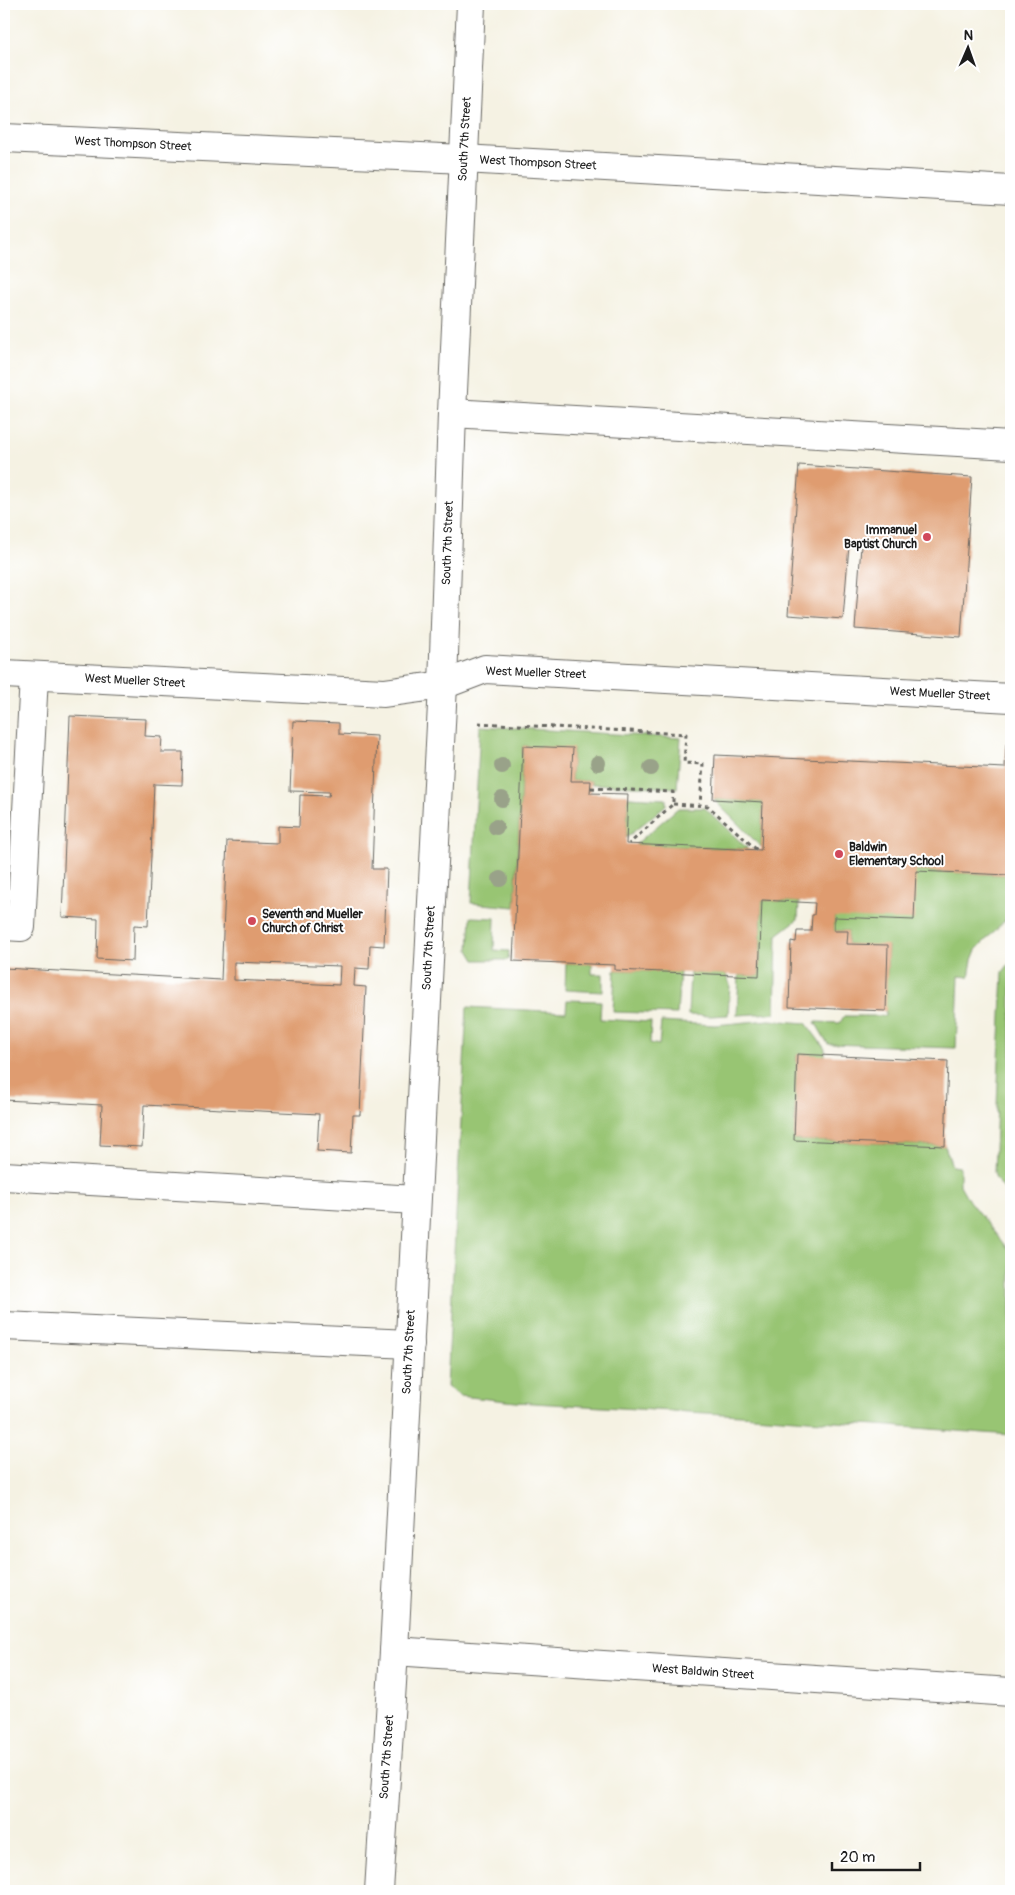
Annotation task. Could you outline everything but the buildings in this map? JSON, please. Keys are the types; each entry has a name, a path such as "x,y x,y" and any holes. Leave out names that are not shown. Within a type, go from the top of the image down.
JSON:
{"street":[{"name":"South 7th Street","path":"379,1891 394,1651 443,685 452,413 471,4"},
{"name":"West Thompson Street","path":"4,138 464,159 1011,190"},
{"path":"452,413 1011,446"},
{"name":"West Mueller Street","path":"4,674 384,692 443,685 485,669 1011,698"},
{"path":"4,926 21,927 34,676"},
{"path":"4,1176 416,1200"},
{"path":"4,1326 410,1344"},
{"name":"West Baldwin Street","path":"394,1651 1011,1692"}],"path":[{"path":"478,723 686,734 684,763 703,764 700,805"},
{"path":"591,788 673,792 673,804"},
{"path":"629,844 673,804 700,805 708,806 757,850"}],"green space":[{"path":"480,726 681,738 677,788 591,784 591,781 571,781 573,749 523,746 515,907 471,903"},
{"path":"628,797 666,799 666,805 626,838"},
{"path":"713,799 763,802 761,847"},
{"path":"678,808 705,808 748,849 635,845"},
{"path":"1011,833 1011,914 976,950 969,977 959,976 956,1048 828,1044 815,1022 840,1023 844,1016 885,1016 888,946 847,944 848,931 834,931 834,917 916,871 1009,875"},
{"path":"762,900 799,902 798,919 777,935 775,1013 737,1015 739,975 759,976"},
{"path":"471,917 495,918 494,950 509,951 508,960 475,960 469,950"},
{"path":"1011,961 1011,1198 996,1179 994,1172 1003,972"},
{"path":"566,963 592,964 592,974 603,974 603,992 565,990"},
{"path":"615,970 680,972 677,1014 613,1012"},
{"path":"690,973 726,974 730,985 728,1015 688,1015"},
{"path":"567,1000 601,1001 600,1019 651,1022 650,1043 659,1045 661,1022 715,1025 769,1020 806,1023 825,1049 825,1056 797,1054 794,1140 945,1146 952,1166 960,1167 960,1185 969,1201 1011,1253 1011,1435 741,1415 516,1402 460,1396 447,1387 467,1007 566,1012"}],"place":[{"name":"Immanuel Baptist Church","path":"927,537"},
{"name":"Baldwin Elementary School","path":"839,854"},
{"name":"Seventh and Mueller Church of Christ","path":"252,921"}]}
